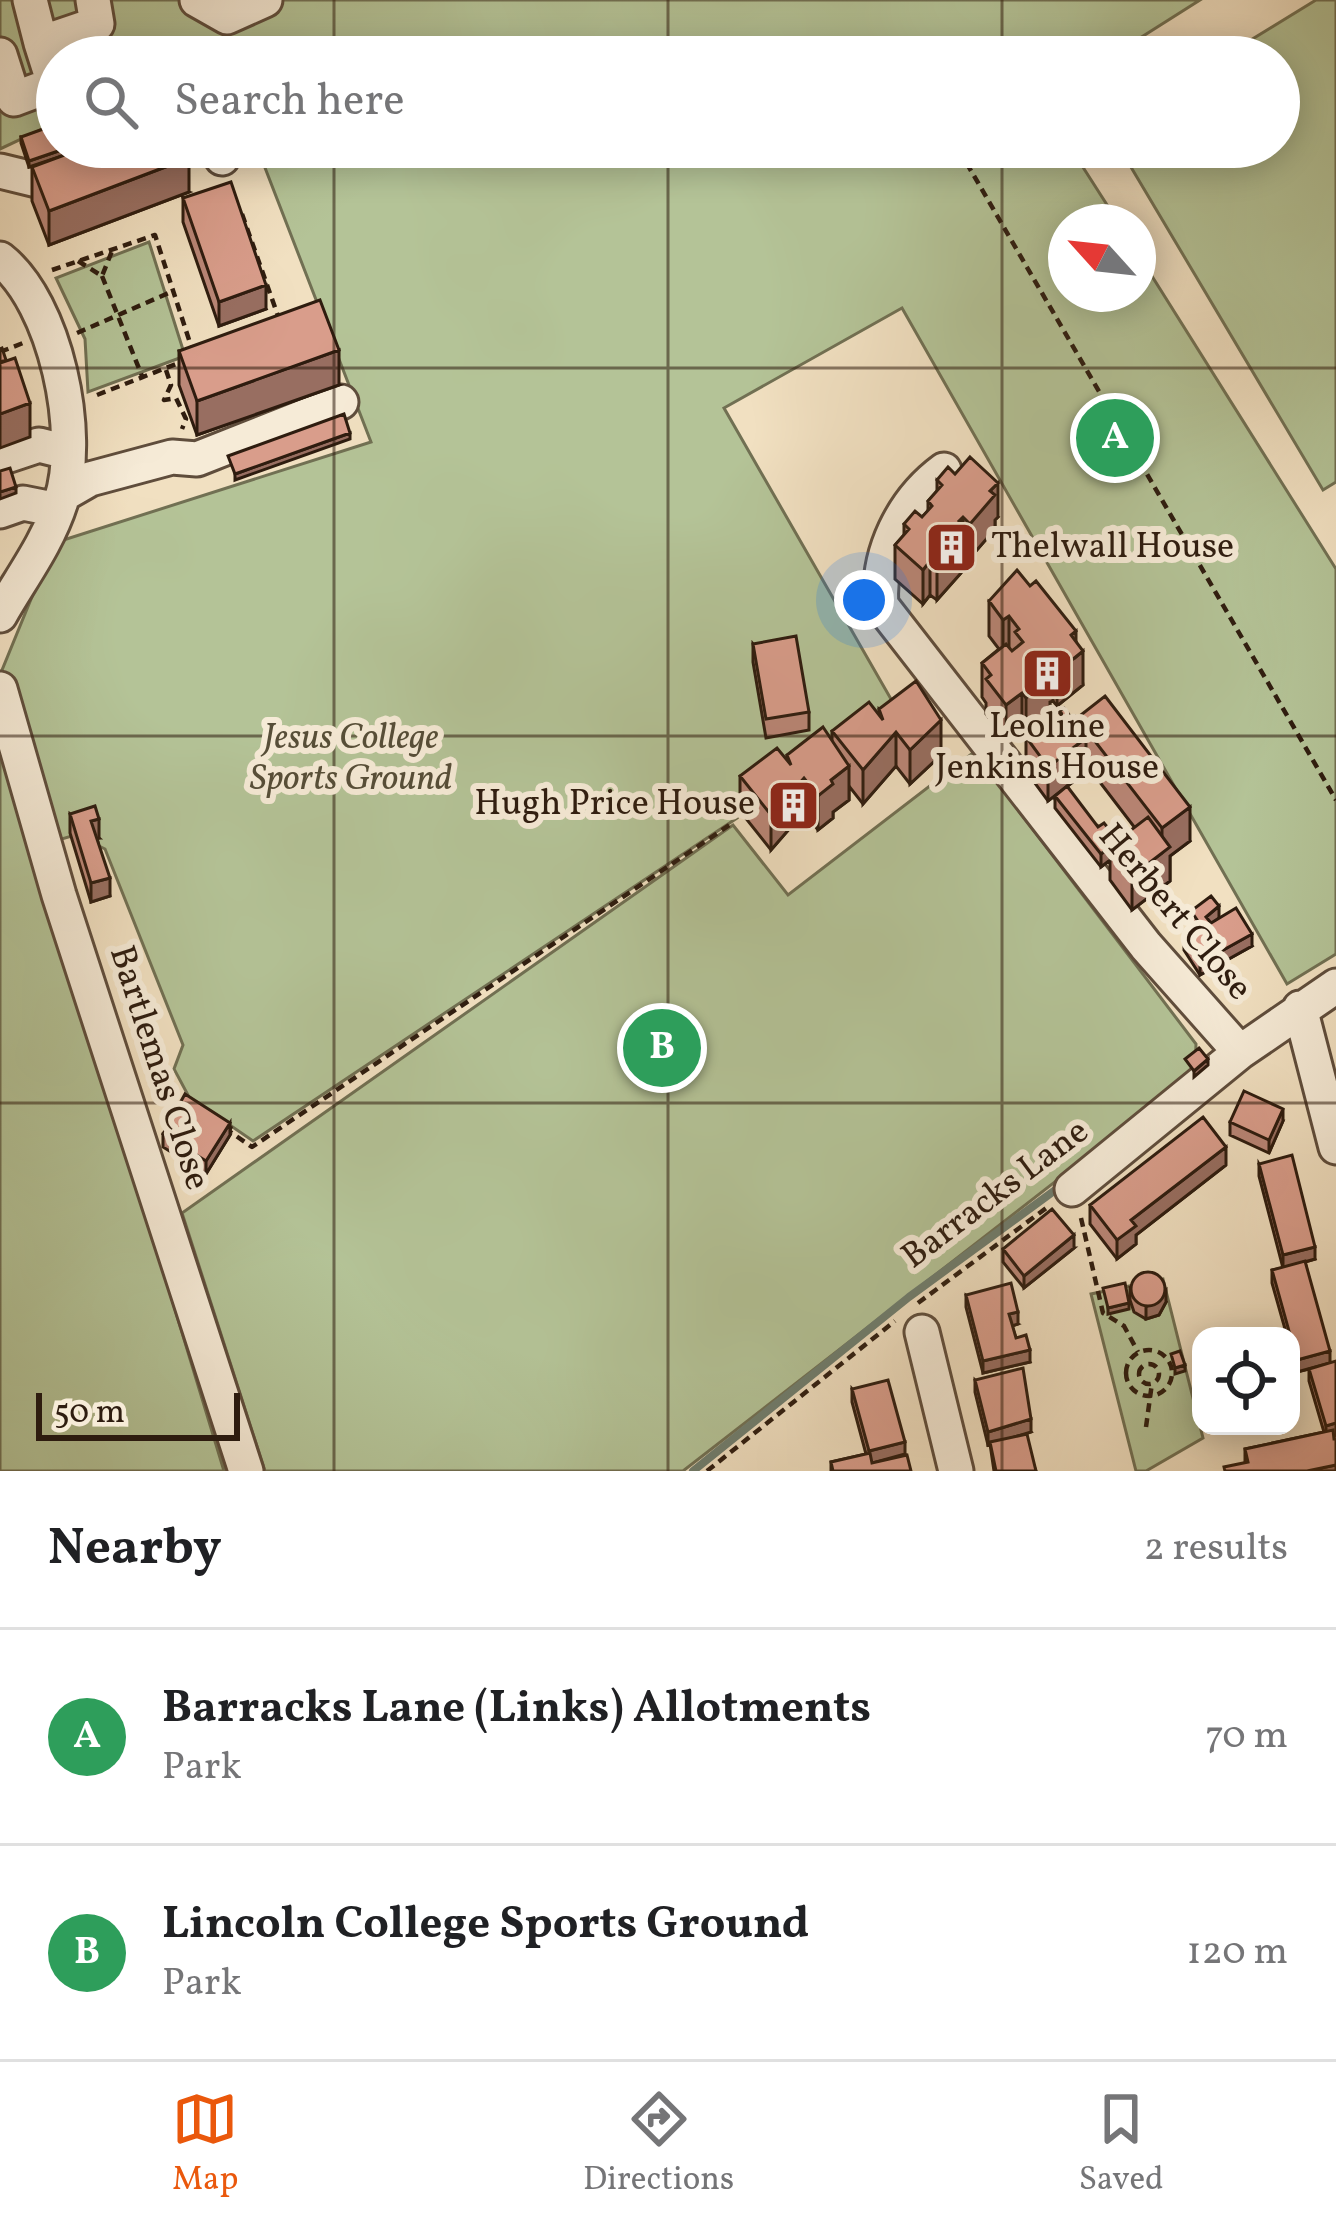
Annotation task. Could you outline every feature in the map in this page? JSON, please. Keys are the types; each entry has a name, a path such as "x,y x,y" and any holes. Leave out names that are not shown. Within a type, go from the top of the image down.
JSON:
{"street":[{"path":"30,0 39,36"},
{"path":"62,36 97,24 93,0"},
{"path":"197,0 227,16 265,0"},
{"path":"0,56 14,99 36,91"},
{"path":"0,171 37,180 72,168"},
{"path":"0,260 17,272 33,297 53,351 65,396 67,452 61,502 0,615"},
{"path":"0,511 23,503 61,502 90,479 172,457 197,459 341,402"},
{"path":"0,458 40,445 67,452"},
{"name":"Herbert Close","path":"944,470 915,491 890,544 879,578 881,605 1146,946 1240,1052"},
{"name":"Bartlemas Close","path":"0,689 59,895 246,1471"},
{"name":"Barracks Lane","path":"1072,1189 1240,1052 1336,986"},
{"path":"1300,1008 1336,1148"},
{"path":"922,1332 956,1471"}],"path":[{"path":"223,168 282,328"},
{"path":"969,168 1336,800"},
{"path":"46,272 155,235 194,357 84,400"},
{"path":"102,276 113,249"},
{"path":"79,261 102,276 142,378"},
{"path":"77,332 173,291"},
{"path":"166,369 171,385 164,400 176,398 186,419 172,457"},
{"path":"232,1126 229,1130 252,1147 734,822"},
{"path":"1072,1189 1103,1313 1124,1327 1147,1364 1158,1371"},
{"name":"Barracks Lane","path":"707,1471 1072,1189"},
{"path":"1140,1352 1161,1352 1171,1366 1168,1386 1151,1395 1134,1390 1127,1381 1128,1363 1140,1352"},
{"path":"1127,1381 1139,1376 1147,1364"},
{"path":"1146,1427 1152,1383 1158,1371 1171,1366"},
{"path":"1139,1376 1152,1383"}],"green space":[{"path":"0,0 1200,0 1143,36 36,36 36,132 0,149"},
{"path":"1316,0 1336,0 1336,482 1323,490 1131,168 1300,168 1300,36 1257,36"},
{"name":"Jesus College Sports Ground","path":"265,168 1083,168 1106,204 1048,204 1048,312 1156,312 1156,283 1336,569 1336,954 1287,984 902,308 724,408 895,706 828,754 728,805 737,818 253,1141 189,1097 174,1069 183,1045 105,849 93,843 89,831 48,843 0,675 54,543 371,442"},
{"path":"149,242 185,356 88,392 85,339 56,278"},
{"path":"0,732 231,1471 226,1471 143,1204 224,1471 0,1471"},
{"path":"974,752 1196,1044 1195,1073 683,1471 265,1471 182,1213 733,825 788,895"},
{"path":"1163,1279 1192,1394 1192,1435 1203,1438 1146,1471 1136,1471 1091,1294"}],"building":[{"path":"36,132 36,159 29,161 21,137"},
{"path":"36,166 163,168 49,211 32,167"},
{"path":"231,182 266,285 219,302 183,198"},
{"path":"320,300 339,350 197,401 179,351"},
{"path":"15,358 30,403 0,414 0,363"},
{"path":"344,414 350,433 235,474 228,456"},
{"path":"970,457 998,483 990,491 995,495 970,524 963,517 959,521 964,526 956,535 961,539 937,566 930,561 923,570 895,545 909,529 904,524 915,511 922,517 932,506 928,501 942,485 937,480 948,467 955,474"},
{"path":"10,468 16,487 0,492 0,471"},
{"path":"1017,570 1030,586 1036,581 1076,631 1071,635 1083,651 1057,672 1053,666 1045,672 1050,679 1026,698 1022,693 1006,705 986,679 991,675 982,663 1006,644 1012,651 1023,642 1009,616 1003,620 989,601"},
{"path":"796,636 809,712 766,719 753,644"},
{"path":"916,681 941,720 910,750 896,732 863,770 832,731 869,702 883,720 879,709"},
{"path":"1105,696 1190,807 1162,828 1077,718"},
{"path":"1064,708 1086,738 1048,767 1026,737"},
{"path":"823,727 849,766 818,796 804,778 771,815 740,776 777,748 791,765 787,755"},
{"path":"1067,786 1098,827 1104,823 1118,840 1101,854 1055,796"},
{"path":"95,806 99,819 91,821 110,878 91,883 70,814"},
{"path":"1148,817 1170,847 1132,876 1110,846"},
{"path":"1211,896 1219,906 1206,917 1211,923 1236,908 1252,934 1200,963 1184,937 1202,927 1191,911"},
{"path":"1199,1048 1208,1059 1194,1071 1185,1059"},
{"path":"1244,1091 1283,1109 1269,1140 1230,1122"},
{"path":"185,1094 230,1123 206,1161 163,1134"},
{"path":"1203,1117 1226,1147 1131,1220 1136,1226 1117,1240 1090,1205"},
{"path":"1292,1155 1315,1247 1283,1255 1259,1164"},
{"path":"1052,1209 1074,1235 1024,1276 1003,1249"},
{"path":"1305,1261 1330,1351 1300,1359 1300,1327 1288,1327 1272,1270"},
{"path":"1148,1272 1160,1277 1165,1289 1160,1301 1148,1306 1136,1301 1131,1289 1136,1277"},
{"path":"1011,1283 1018,1312 1009,1314 1016,1338 1026,1335 1030,1350 983,1361 966,1295"},
{"path":"1125,1283 1129,1303 1108,1308 1103,1288"},
{"path":"1180,1351 1185,1365 1175,1368 1171,1354"},
{"path":"1336,1361 1336,1423 1326,1426 1309,1369"},
{"path":"1023,1368 1031,1419 988,1432 975,1380"},
{"path":"888,1380 905,1442 869,1451 852,1389"},
{"path":"1333,1430 1336,1465 1307,1471 1225,1471 1224,1467 1248,1462 1245,1449"},
{"path":"1027,1434 1036,1471 996,1471 990,1442"},
{"path":"870,1453 872,1463 907,1455 911,1471 833,1471 831,1462"}],"waterway":[{"path":"693,1471 909,1297 1058,1188"}],"place":[{"name":"Barracks Lane (Links) Allotments","path":"1115,438"},
{"name":"Thelwall House","path":"952,548"},
{"name":"Leoline Jenkins House","path":"1047,673"},
{"name":"Hugh Price House","path":"794,805"},
{"name":"Lincoln College Sports Ground","path":"662,1048"}]}
